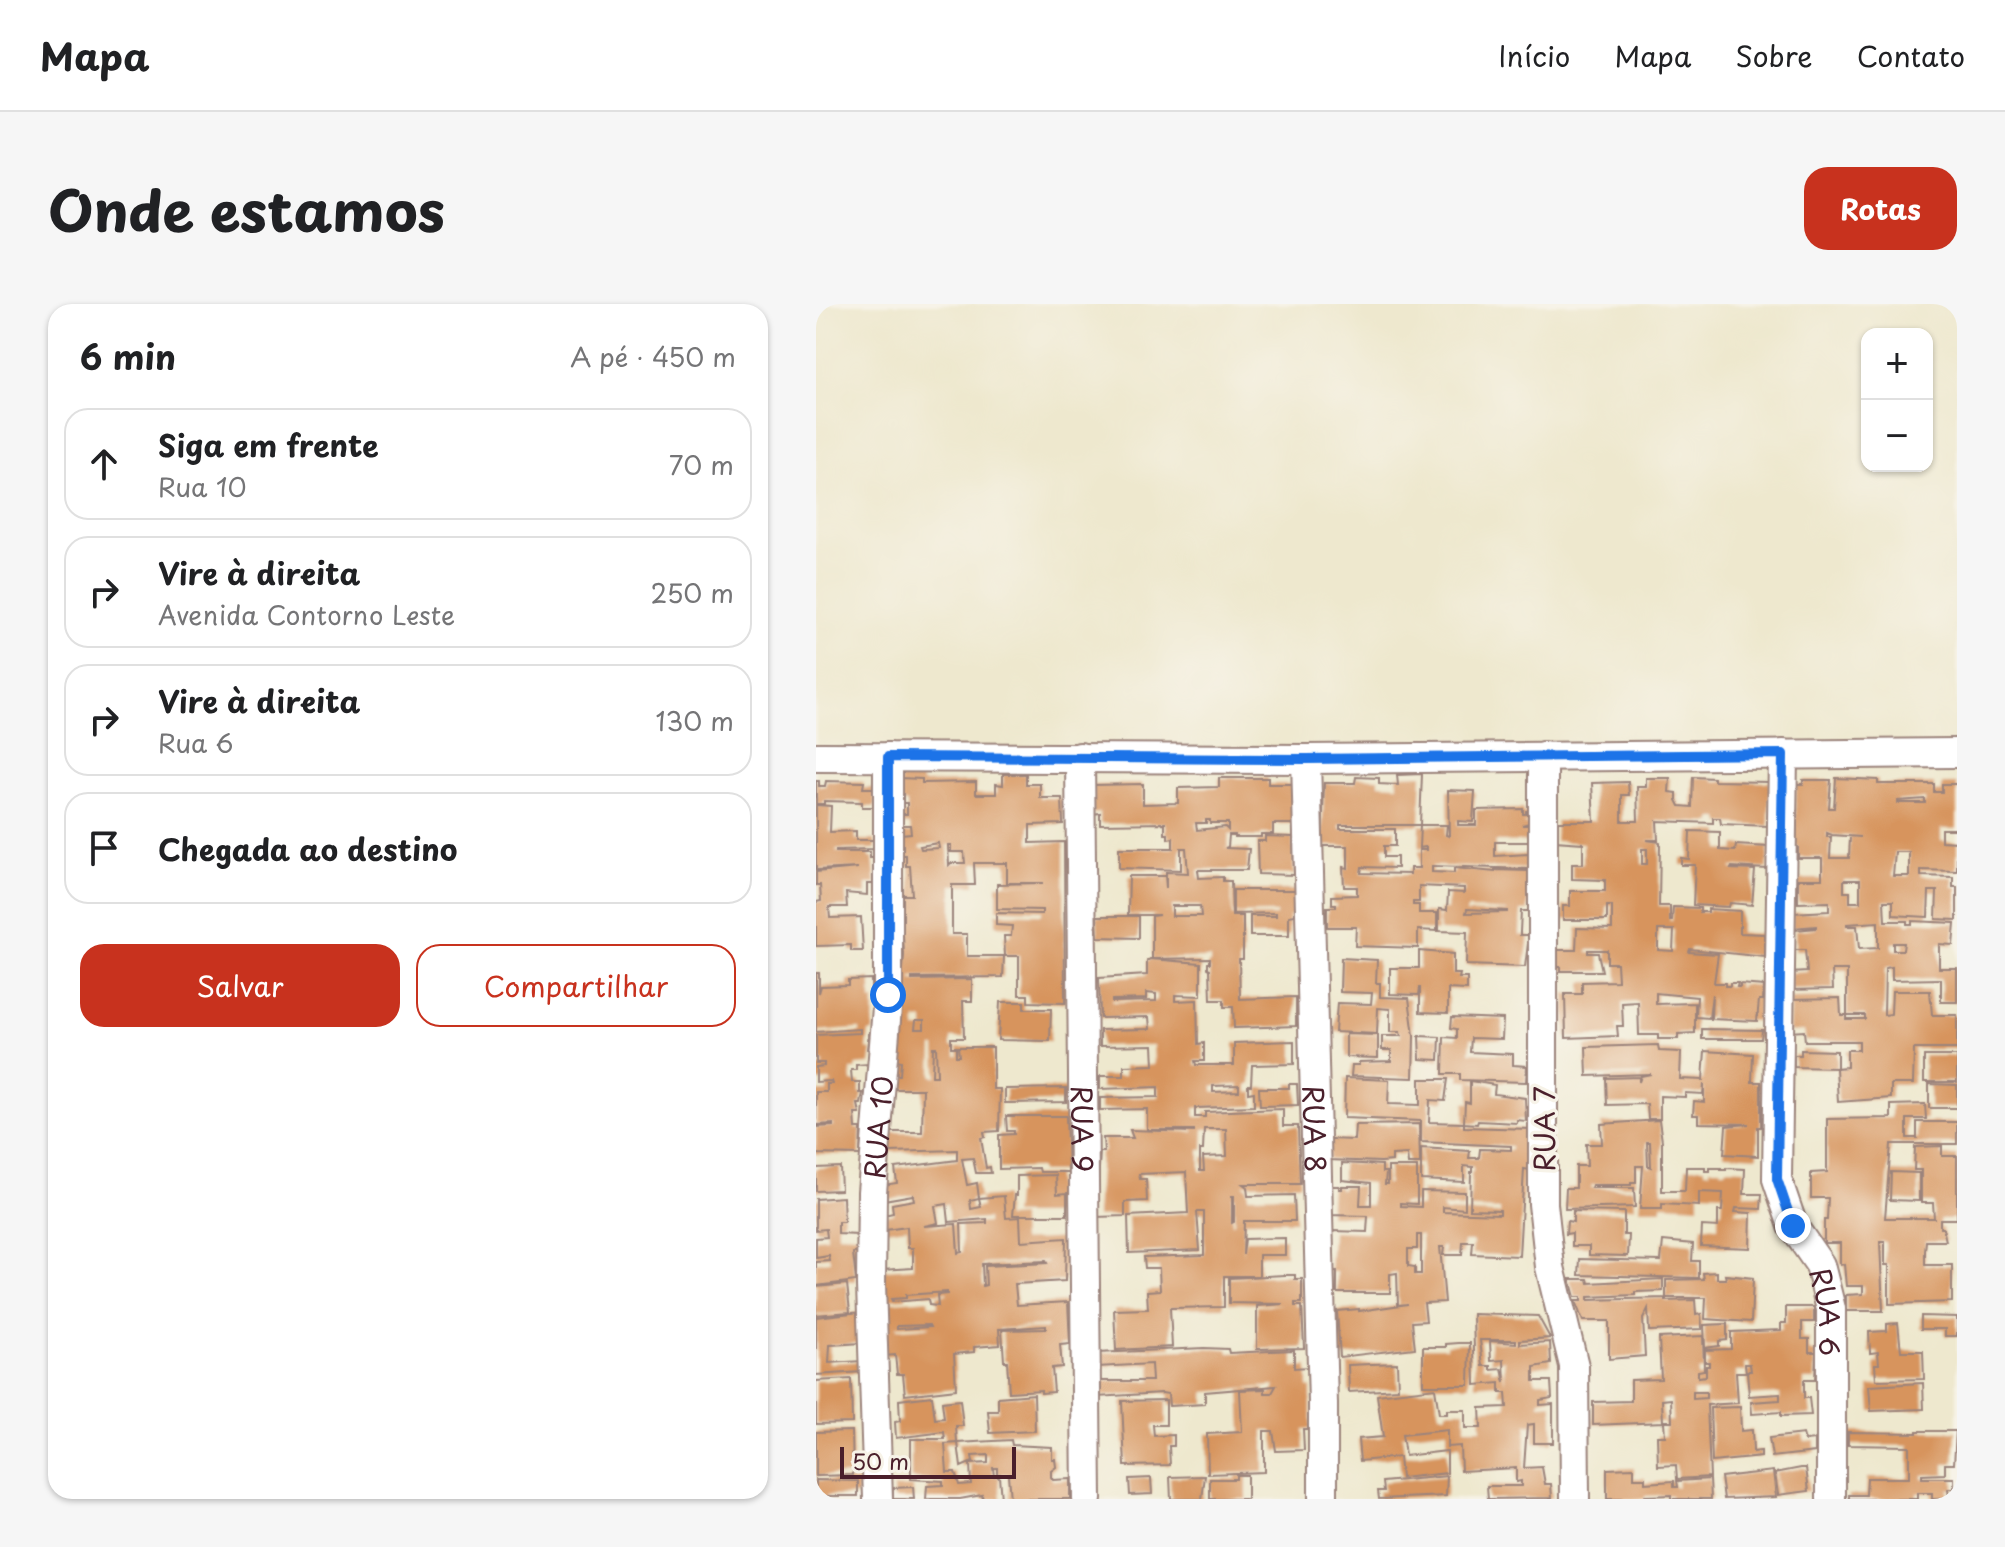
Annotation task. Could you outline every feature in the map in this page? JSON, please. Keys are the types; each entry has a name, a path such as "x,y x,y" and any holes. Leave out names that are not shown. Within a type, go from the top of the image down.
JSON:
{"street":[{"path":"816,757 1306,759 1957,753"},
{"name":"RUA 6","path":"1783,754 1777,1179 1793,1226 1820,1265 1831,1309 1831,1499"},
{"name":"RUA 7","path":"1543,756 1543,1204 1550,1267 1574,1366 1575,1499"},
{"name":"RUA 10","path":"878,1499 871,1285 872,1192 888,995 888,757"},
{"name":"RUA 9","path":"1080,757 1087,1499"},
{"name":"RUA 8","path":"1306,759 1323,1499"}],"building":[{"path":"1003,774 1026,774 1026,784 1040,784 1040,798 1062,798 1063,824 1030,825 1030,843 1064,842 1065,1003 1028,1002 1028,995 1019,995 1019,956 1005,956 1004,936 1011,936 1012,926 996,925 996,913 1042,914 1042,910 997,909 997,884 1043,883 1007,883 1007,863 974,863 975,885 952,885 952,934 967,934 967,956 1004,956 1003,977 912,978 972,979 972,1001 963,1001 964,1038 951,1038 951,1047 956,1047 956,1056 959,1056 958,1047 993,1047 993,1089 1000,1089 999,1131 984,1132 985,1137 981,1138 986,1168 990,1167 991,1173 976,1173 973,1158 962,1159 967,1185 977,1183 979,1198 1004,1196 1006,1218 1020,1217 1021,1241 1066,1238 1065,1281 1015,1284 1017,1305 1068,1302 1070,1344 1060,1345 1062,1367 1052,1368 1054,1392 1009,1392 1007,1361 1004,1361 1002,1330 1046,1329 1046,1326 999,1329 1000,1345 974,1347 974,1352 954,1354 956,1389 905,1395 903,1374 897,1374 895,1355 884,1356 882,1270 913,1268 913,1248 908,1248 907,1227 885,1230 884,1215 893,1213 892,1204 914,1200 913,1195 884,1200 883,1185 897,1183 895,1168 957,1160 957,1150 889,1152 890,1132 922,1132 923,1089 894,1089 896,1075 900,1075 901,1061 897,1060 904,955 902,912 899,912 902,895 912,895 910,866 906,866 906,855 901,855 901,834 911,833 910,825 900,825 899,814 907,814 907,803 901,803 900,778 922,779 922,783 976,782 976,794 996,794 996,784 1003,785","holes":["938,843 939,848 921,849 920,846","948,845 951,845 951,852 964,852 965,863 949,865","916,1020 924,1020 924,1029 915,1029","933,1047 936,1047 937,1076 932,1076","979,1198 981,1207 971,1209 970,1200","947,1204 949,1222 987,1219 987,1223 961,1224 962,1252 958,1253 956,1224 924,1226 938,1223 935,1206","1047,1263 985,1266 986,1285 983,1286 982,1264","947,1292 937,1295 938,1306 929,1305 928,1299 892,1302 891,1299 906,1298 906,1295","897,1326 930,1327 897,1329"]},
{"path":"1422,774 1420,825 1447,825 1446,835 1449,836 1448,790 1475,791 1473,822 1458,821 1458,825 1476,825 1476,810 1523,809 1523,814 1530,811 1529,823 1522,825 1530,825 1530,842 1495,842 1495,856 1528,854 1529,869 1432,866 1432,872 1454,873 1454,868 1528,871 1528,911 1521,911 1520,932 1520,935 1529,935 1525,967 1466,965 1467,932 1439,931 1439,909 1447,910 1448,892 1464,893 1464,888 1419,886 1419,902 1413,902 1413,905 1419,905 1419,913 1437,913 1437,931 1418,930 1418,948 1355,946 1356,927 1327,927 1327,907 1336,907 1332,904 1332,896 1357,895 1357,887 1344,887 1343,867 1348,868 1348,846 1322,846 1324,783 1355,783 1356,777 1379,778 1379,784 1398,785 1397,775","holes":["1340,825 1420,825 1419,848 1426,847 1426,850 1419,850 1419,868 1410,868 1410,874 1361,873 1362,867 1397,868 1397,857 1384,857 1384,846 1395,846 1395,829 1340,829","1467,909 1507,912 1466,913"]},
{"path":"1693,777 1714,778 1714,781 1770,782 1769,826 1721,824 1720,818 1713,818 1713,823 1657,821 1658,840 1646,840 1660,842 1659,906 1670,906 1670,921 1673,907 1700,908 1700,912 1708,912 1708,909 1740,911 1740,933 1765,934 1765,957 1690,949 1689,952 1718,954 1714,983 1730,986 1730,983 1738,983 1737,987 1740,984 1764,986 1757,1021 1711,1019 1712,994 1709,1018 1696,1017 1697,997 1656,993 1656,1004 1695,1003 1695,1033 1678,1034 1678,1039 1639,1035 1638,1002 1622,1003 1623,1026 1617,1026 1618,1036 1566,1038 1565,994 1582,994 1582,982 1618,981 1617,963 1607,963 1607,950 1588,950 1588,953 1598,953 1602,971 1561,971 1561,967 1556,967 1556,950 1576,950 1577,928 1612,929 1612,906 1607,906 1607,920 1563,920 1563,906 1570,906 1570,891 1605,891 1605,880 1572,879 1572,864 1583,864 1583,843 1555,841 1556,821 1594,821 1592,783 1628,782 1629,795 1622,795 1622,821 1638,821 1637,787 1646,787 1646,778 1670,778 1669,792 1677,793 1680,806 1692,807","holes":["1642,849 1647,849 1647,864 1642,864","1658,930 1674,930 1673,951 1658,950"]},
{"path":"1219,778 1268,778 1268,784 1292,784 1294,824 1273,824 1273,834 1261,834 1261,837 1229,835 1228,847 1225,848 1249,849 1247,870 1198,870 1199,878 1223,877 1223,881 1231,881 1232,916 1243,916 1243,959 1239,959 1240,999 1296,997 1296,1026 1234,1028 1233,1007 1224,1007 1224,1000 1211,1000 1210,958 1152,959 1152,916 1159,915 1128,915 1129,876 1165,876 1166,888 1166,872 1188,873 1186,848 1181,848 1181,870 1119,868 1119,848 1173,848 1173,838 1168,839 1168,834 1165,834 1165,823 1100,824 1100,813 1093,814 1093,785 1143,784 1143,804 1178,803 1178,788 1219,787","holes":["1206,820 1210,823 1228,823 1228,830 1225,827 1197,830 1196,823 1206,823","1172,906 1200,906 1201,916 1172,916"]},
{"path":"1836,778 1878,780 1878,784 1934,784 1934,792 1942,792 1942,784 1957,784 1957,829 1941,829 1941,841 1957,842 1957,871 1921,870 1921,876 1953,877 1953,887 1957,887 1957,920 1936,919 1937,891 1929,891 1928,917 1893,915 1893,901 1884,901 1885,921 1955,923 1953,945 1939,944 1939,968 1957,968 1957,1002 1941,1002 1941,979 1892,980 1892,967 1885,968 1884,1015 1891,1014 1892,991 1930,991 1932,1015 1957,1015 1957,1049 1914,1049 1913,1084 1891,1084 1891,1098 1838,1102 1836,1068 1847,1067 1847,1050 1859,1050 1859,1041 1805,1041 1804,1031 1789,1032 1790,999 1840,998 1841,1015 1846,1015 1846,1019 1865,1019 1865,1015 1847,1015 1847,970 1832,970 1833,989 1790,990 1790,973 1807,972 1805,950 1795,950 1795,930 1816,928 1792,928 1792,913 1829,911 1829,902 1798,903 1798,879 1822,879 1822,858 1798,858 1798,847 1795,846 1796,784 1803,784 1803,780 1831,780 1829,808 1834,808","holes":["1925,799 1925,803 1898,801","1827,833 1861,837 1850,837 1849,858 1830,858 1831,837 1827,837","1895,852 1909,852 1909,876 1893,876","1844,880 1860,880 1860,902 1850,902 1850,892 1844,892","1878,922 1878,948 1859,949 1857,926 1847,926","1893,943 1904,943 1903,950 1893,950"]},
{"path":"816,781 819,781 819,786 825,786 826,781 864,782 863,788 875,788 875,807 862,807 862,802 824,801 824,804 816,804"},
{"path":"816,805 831,806 830,832 856,831 856,840 875,840 876,849 836,850 870,852 876,884 867,884 867,895 846,893 847,907 829,907 830,918 861,917 863,951 851,951 851,945 816,946 816,902 821,901 816,872 858,868 816,870"},
{"path":"1690,831 1720,832 1720,850 1735,851 1736,845 1769,847 1767,869 1731,869 1755,870 1752,905 1693,905 1695,865 1681,865 1681,858 1689,859"},
{"path":"1265,836 1293,837 1294,875 1258,874 1257,841 1265,841"},
{"path":"1233,890 1295,890 1295,915 1289,916 1289,936 1250,936 1250,916 1276,916 1276,913 1233,914"},
{"path":"1097,916 1139,916 1139,938 1098,937"},
{"path":"1419,951 1453,954 1453,974 1467,978 1467,990 1448,989 1448,1013 1420,1012 1420,987 1419,995 1390,994 1390,968 1419,968"},
{"path":"1341,958 1377,960 1376,983 1380,983 1380,997 1409,998 1414,1036 1413,1078 1351,1076 1352,1065 1359,1065 1359,1062 1391,1061 1391,1050 1382,1050 1382,1036 1401,1036 1400,1032 1390,1032 1390,1009 1378,1008 1377,1034 1335,1032 1337,1003 1371,1004 1372,993 1340,992"},
{"path":"1147,961 1201,963 1201,996 1175,995 1175,1001 1197,1000 1198,1044 1204,1043 1204,1061 1195,1061 1196,1065 1234,1065 1234,1043 1294,1041 1294,1064 1252,1065 1248,1093 1254,1092 1254,1106 1195,1108 1195,1117 1205,1117 1205,1112 1283,1109 1283,1126 1298,1126 1300,1184 1243,1184 1247,1187 1248,1196 1294,1195 1295,1221 1244,1221 1243,1255 1245,1239 1285,1238 1285,1255 1259,1255 1259,1276 1224,1276 1224,1307 1170,1308 1172,1347 1116,1350 1114,1310 1148,1309 1147,1291 1160,1290 1159,1268 1145,1268 1144,1257 1204,1255 1204,1212 1197,1212 1200,1250 1129,1253 1128,1216 1188,1213 1186,1172 1139,1174 1140,1179 1146,1179 1147,1201 1125,1202 1125,1216 1096,1217 1103,1138 1133,1138 1130,1130 1194,1132 1147,1130 1147,1109 1100,1110 1100,1098 1158,1097 1158,1087 1100,1089 1100,1076 1124,1076 1124,1066 1154,1065 1153,1045 1100,1046 1100,1030 1150,1029 1149,1017 1100,1018 1099,978 1147,975","holes":["1146,993 1156,994 1156,1001 1112,1002 1146,999","1239,1085 1239,1091 1213,1092 1213,1086","1204,1129 1226,1129 1227,1156 1203,1157 1204,1171 1200,1171 1200,1150 1203,1150","1232,1196 1234,1196 1234,1222"]},
{"path":"816,973 819,973 819,993 821,986 848,985 848,980 871,979 871,1001 874,1001 873,1032 869,1032 867,1049 872,1050 870,1064 856,1065 856,1070 851,1070 852,1082 860,1082 860,1093 863,1093 861,1104 858,1104 860,1114 855,1114 856,1128 861,1128 860,1155 816,1154 816,1127 833,1124 816,1125 816,1092 827,1092 827,1084 832,1084 831,1081 816,1082 816,1067 824,1066 824,1063 816,1063 816,1035 860,1033 860,1029 816,1032"},
{"path":"1000,1002 1024,1002 1024,1009 1051,1009 1050,1041 998,1040"},
{"path":"1452,1017 1503,1019 1502,1039 1471,1038 1470,1052 1513,1054 1513,1065 1527,1066 1526,1082 1460,1080 1460,1074 1443,1074 1444,1037 1457,1038 1457,1029 1451,1028"},
{"path":"1702,1029 1762,1030 1761,1039 1702,1039"},
{"path":"1346,1034 1378,1035 1378,1058 1346,1057"},
{"path":"1419,1036 1440,1037 1439,1060 1420,1059"},
{"path":"1658,1045 1659,1051 1681,1052 1680,1079 1703,1080 1705,1051 1753,1054 1752,1082 1761,1082 1758,1156 1724,1154 1726,1126 1749,1124 1698,1123 1698,1115 1693,1115 1694,1101 1704,1102 1704,1084 1703,1094 1660,1096 1660,1119 1648,1119 1647,1104 1607,1105 1606,1078 1639,1077 1639,1082 1641,1076 1651,1074 1587,1076 1586,1047"},
{"path":"1801,1050 1837,1051 1837,1068 1794,1067 1794,1055 1801,1055"},
{"path":"1924,1056 1957,1056 1957,1082 1924,1082"},
{"path":"1345,1078 1389,1080 1388,1104 1420,1105 1420,1079 1448,1079 1445,1101 1430,1100 1429,1122 1464,1123 1464,1127 1531,1129 1530,1170 1524,1169 1519,1256 1472,1254 1473,1242 1463,1242 1462,1255 1443,1255 1444,1247 1440,1247 1445,1302 1424,1303 1426,1321 1412,1322 1415,1348 1340,1357 1337,1311 1359,1311 1408,1304 1398,1305 1397,1273 1390,1274 1390,1293 1337,1293 1337,1272 1330,1272 1332,1231 1367,1232 1368,1216 1329,1215 1331,1186 1342,1189 1342,1186 1361,1186 1360,1205 1371,1205 1371,1183 1342,1180 1342,1163 1382,1165 1382,1172 1386,1172 1385,1184 1388,1184 1388,1167 1417,1167 1417,1204 1401,1203 1401,1206 1421,1207 1421,1191 1465,1192 1465,1209 1443,1207 1443,1212 1500,1214 1500,1210 1470,1209 1473,1167 1464,1166 1464,1182 1421,1180 1421,1148 1470,1151 1469,1158 1479,1158 1480,1149 1511,1150 1511,1146 1421,1142 1421,1121 1344,1118","holes":["1417,1235 1421,1235 1421,1274 1415,1274 1415,1267 1408,1266 1408,1249 1417,1249"]},
{"path":"1470,1081 1495,1085 1494,1094 1525,1098 1526,1121 1464,1123 1465,1102 1470,1103"},
{"path":"1289,1084 1297,1084 1298,1105 1260,1106 1259,1088 1289,1088"},
{"path":"1929,1084 1957,1085 1957,1108 1929,1108"},
{"path":"1066,1088 1066,1102 1005,1103 1005,1089"},
{"path":"1925,1104 1926,1119 1907,1119 1907,1138 1917,1138 1917,1122 1957,1122 1957,1144 1891,1144 1885,1218 1934,1218 1933,1203 1921,1203 1921,1170 1914,1170 1915,1147 1942,1146 1942,1156 1957,1156 1957,1219 1940,1219 1946,1241 1926,1241 1925,1251 1925,1265 1952,1265 1952,1302 1889,1304 1889,1265 1885,1265 1885,1242 1880,1242 1883,1311 1846,1311 1846,1295 1863,1294 1863,1286 1846,1286 1844,1264 1840,1265 1840,1243 1824,1243 1828,1198 1811,1198 1811,1173 1827,1172 1827,1119 1891,1118 1891,1105"},
{"path":"1006,1116 1066,1116 1068,1172 1040,1172 1039,1168 999,1169 999,1135 1014,1134 1014,1131 1007,1131"},
{"path":"1659,1120 1662,1191 1685,1191 1686,1167 1705,1167 1705,1171 1710,1171 1710,1168 1745,1169 1744,1194 1762,1194 1761,1209 1736,1208 1735,1212 1751,1213 1750,1248 1701,1246 1702,1226 1718,1227 1723,1193 1699,1192 1699,1206 1662,1204 1662,1209 1640,1209 1643,1166 1636,1166 1636,1183 1592,1185 1591,1188 1634,1188 1635,1207 1565,1209 1566,1188 1576,1188 1576,1166 1587,1166 1586,1144 1602,1144 1601,1124","holes":["1647,1142 1650,1142 1651,1167 1648,1166"]},
{"path":"1419,1124 1420,1164 1408,1164 1407,1154 1392,1155 1392,1161 1381,1162 1329,1160 1328,1139 1354,1140 1355,1125"},
{"path":"840,1167 841,1190 816,1191 816,1168"},
{"path":"1891,1172 1919,1173 1919,1201 1890,1200"},
{"path":"1056,1175 1057,1194 1067,1193 1067,1215 1013,1215 1017,1176"},
{"path":"843,1197 844,1222 838,1222 838,1234 858,1235 859,1252 853,1253 856,1281 816,1286 816,1262 830,1261 829,1256 816,1258 816,1238 827,1237 826,1229 816,1230 816,1199"},
{"path":"1573,1211 1624,1212 1624,1235 1629,1235 1628,1256 1589,1255 1589,1246 1572,1246 1572,1233 1566,1234 1567,1221 1573,1222"},
{"path":"1663,1241 1693,1244 1692,1261 1699,1261 1699,1278 1579,1275 1580,1259 1661,1261"},
{"path":"1717,1272 1717,1279 1726,1279 1725,1275 1753,1278 1751,1322 1705,1319 1706,1298 1666,1298 1666,1280 1704,1279 1703,1273"},
{"path":"1295,1275 1295,1279 1302,1279 1302,1303 1295,1303 1295,1306 1302,1306 1304,1348 1257,1349 1257,1306 1284,1304 1229,1303 1229,1278"},
{"path":"1570,1279 1588,1279 1589,1283 1663,1279 1663,1291 1588,1297 1588,1300 1666,1298 1666,1301 1695,1300 1696,1315 1701,1314 1702,1329 1649,1331 1648,1309 1643,1319 1645,1356 1609,1359 1609,1321 1583,1321 1575,1301 1581,1301 1581,1297 1575,1297"},
{"path":"847,1284 850,1312 816,1315 816,1287"},
{"path":"1786,1307 1814,1307 1814,1322 1802,1322 1802,1339 1809,1339 1809,1352 1816,1352 1815,1380 1804,1380 1804,1398 1809,1398 1811,1415 1781,1416 1781,1412 1752,1414 1751,1402 1780,1400 1780,1394 1749,1396 1747,1371 1751,1371 1750,1364 1745,1364 1746,1372 1736,1372 1738,1403 1707,1405 1710,1477 1677,1479 1676,1465 1658,1466 1657,1436 1665,1436 1664,1421 1672,1421 1671,1399 1662,1400 1663,1422 1593,1425 1593,1402 1631,1401 1631,1380 1661,1379 1659,1338 1703,1336 1704,1370 1698,1371 1698,1377 1706,1376 1706,1366 1709,1366 1709,1362 1705,1362 1705,1350 1731,1349 1731,1332 1781,1330 1781,1323 1786,1323","holes":["1693,1392 1706,1392 1706,1398 1693,1399"]},
{"path":"861,1312 862,1343 830,1345 829,1363 862,1361 862,1372 816,1375 816,1317"},
{"path":"1473,1314 1538,1316 1550,1338 1520,1340 1520,1344 1550,1342 1551,1364 1534,1367 1534,1381 1551,1381 1552,1398 1540,1400 1540,1405 1553,1404 1553,1443 1534,1443 1534,1424 1527,1425 1524,1468 1542,1467 1545,1484 1551,1484 1552,1498 1488,1499 1487,1486 1521,1486 1521,1481 1516,1482 1516,1468 1461,1471 1460,1446 1447,1447 1447,1430 1402,1435 1405,1456 1447,1451 1447,1473 1401,1478 1399,1457 1360,1461 1358,1439 1383,1437 1377,1395 1435,1388 1439,1414 1447,1414 1447,1410 1465,1410 1465,1428 1481,1428 1480,1408 1507,1407 1506,1393 1500,1393 1500,1383 1475,1385","holes":["1480,1340 1516,1340 1516,1343 1490,1341 1491,1361 1504,1360 1505,1383 1502,1369 1491,1370 1491,1366 1483,1366"]},
{"path":"1921,1316 1957,1317 1957,1336 1945,1336 1945,1329 1921,1329"},
{"path":"1898,1323 1901,1351 1923,1351 1924,1379 1876,1380 1878,1352 1870,1353 1869,1332 1887,1331 1887,1324"},
{"path":"1727,1324 1727,1340 1719,1341 1719,1346 1705,1348 1704,1325"},
{"path":"1470,1343 1469,1385 1423,1385 1423,1347"},
{"path":"1228,1349 1229,1353 1294,1350 1294,1368 1308,1367 1308,1388 1311,1387 1311,1429 1303,1429 1304,1450 1276,1451 1273,1431 1264,1431 1264,1472 1208,1474 1207,1434 1242,1432 1240,1390 1265,1389 1265,1393 1272,1393 1276,1386 1205,1392 1205,1404 1169,1406 1168,1394 1162,1393 1097,1397 1097,1381 1152,1381 1151,1364 1097,1367 1097,1353"},
{"path":"1397,1363 1398,1389 1349,1392 1348,1365"},
{"path":"851,1379 852,1423 816,1424 816,1381"},
{"path":"1923,1383 1924,1409 1871,1411 1869,1386"},
{"path":"1034,1394 1035,1431 990,1433 988,1411 998,1411 998,1397"},
{"path":"932,1396 935,1419 944,1418 942,1402 960,1400 963,1426 956,1426 957,1443 945,1444 947,1472 955,1472 959,1485 971,1484 970,1464 988,1463 988,1455 972,1456 973,1462 961,1467 958,1443 1011,1440 1012,1445 1052,1447 1056,1467 1051,1471 1051,1477 1053,1480 1070,1479 1070,1499 1010,1499 1008,1474 997,1474 997,1468 993,1468 994,1476 999,1476 1001,1499 983,1499 982,1495 960,1499 926,1499 927,1486 943,1485 943,1481 911,1479 911,1439 945,1439 944,1432 896,1438 895,1422 900,1421 899,1400"},
{"path":"1166,1400 1166,1425 1153,1425 1154,1436 1174,1435 1174,1446 1169,1446 1170,1465 1125,1466 1122,1401"},
{"path":"1740,1407 1741,1431 1752,1430 1753,1452 1761,1451 1761,1457 1712,1462 1710,1408"},
{"path":"852,1431 853,1475 816,1476 816,1432"},
{"path":"1956,1431 1954,1464 1945,1464 1945,1474 1922,1475 1922,1478 1954,1478 1954,1489 1948,1489 1949,1499 1932,1499 1932,1493 1917,1493 1917,1499 1849,1499 1849,1495 1866,1495 1867,1478 1909,1478 1909,1446 1848,1445 1848,1432"},
{"path":"1803,1434 1805,1441 1815,1440 1815,1452 1772,1457 1769,1438"},
{"path":"1634,1468 1634,1478 1645,1478 1645,1483 1674,1481 1674,1487 1678,1487 1677,1481 1710,1479 1711,1499 1671,1499 1671,1495 1607,1499 1607,1469"},
{"path":"1806,1468 1809,1491 1778,1495 1775,1473"},
{"path":"1773,1471 1776,1497 1724,1499 1721,1477"},
{"path":"1236,1475 1247,1475 1247,1499 1210,1499 1210,1479 1236,1479"},
{"path":"1205,1476 1202,1499 1171,1499 1170,1477"},
{"path":"1447,1476 1446,1496 1379,1499 1378,1491 1384,1491 1383,1482"},
{"path":"1151,1478 1152,1494 1130,1495 1129,1479"},
{"path":"816,1480 858,1481 858,1496 816,1499"},
{"path":"913,1487 914,1499 893,1499 893,1488"}],"route":[{"path":"888,995 888,757 1306,759 1783,754 1777,1179 1793,1226"}]}
